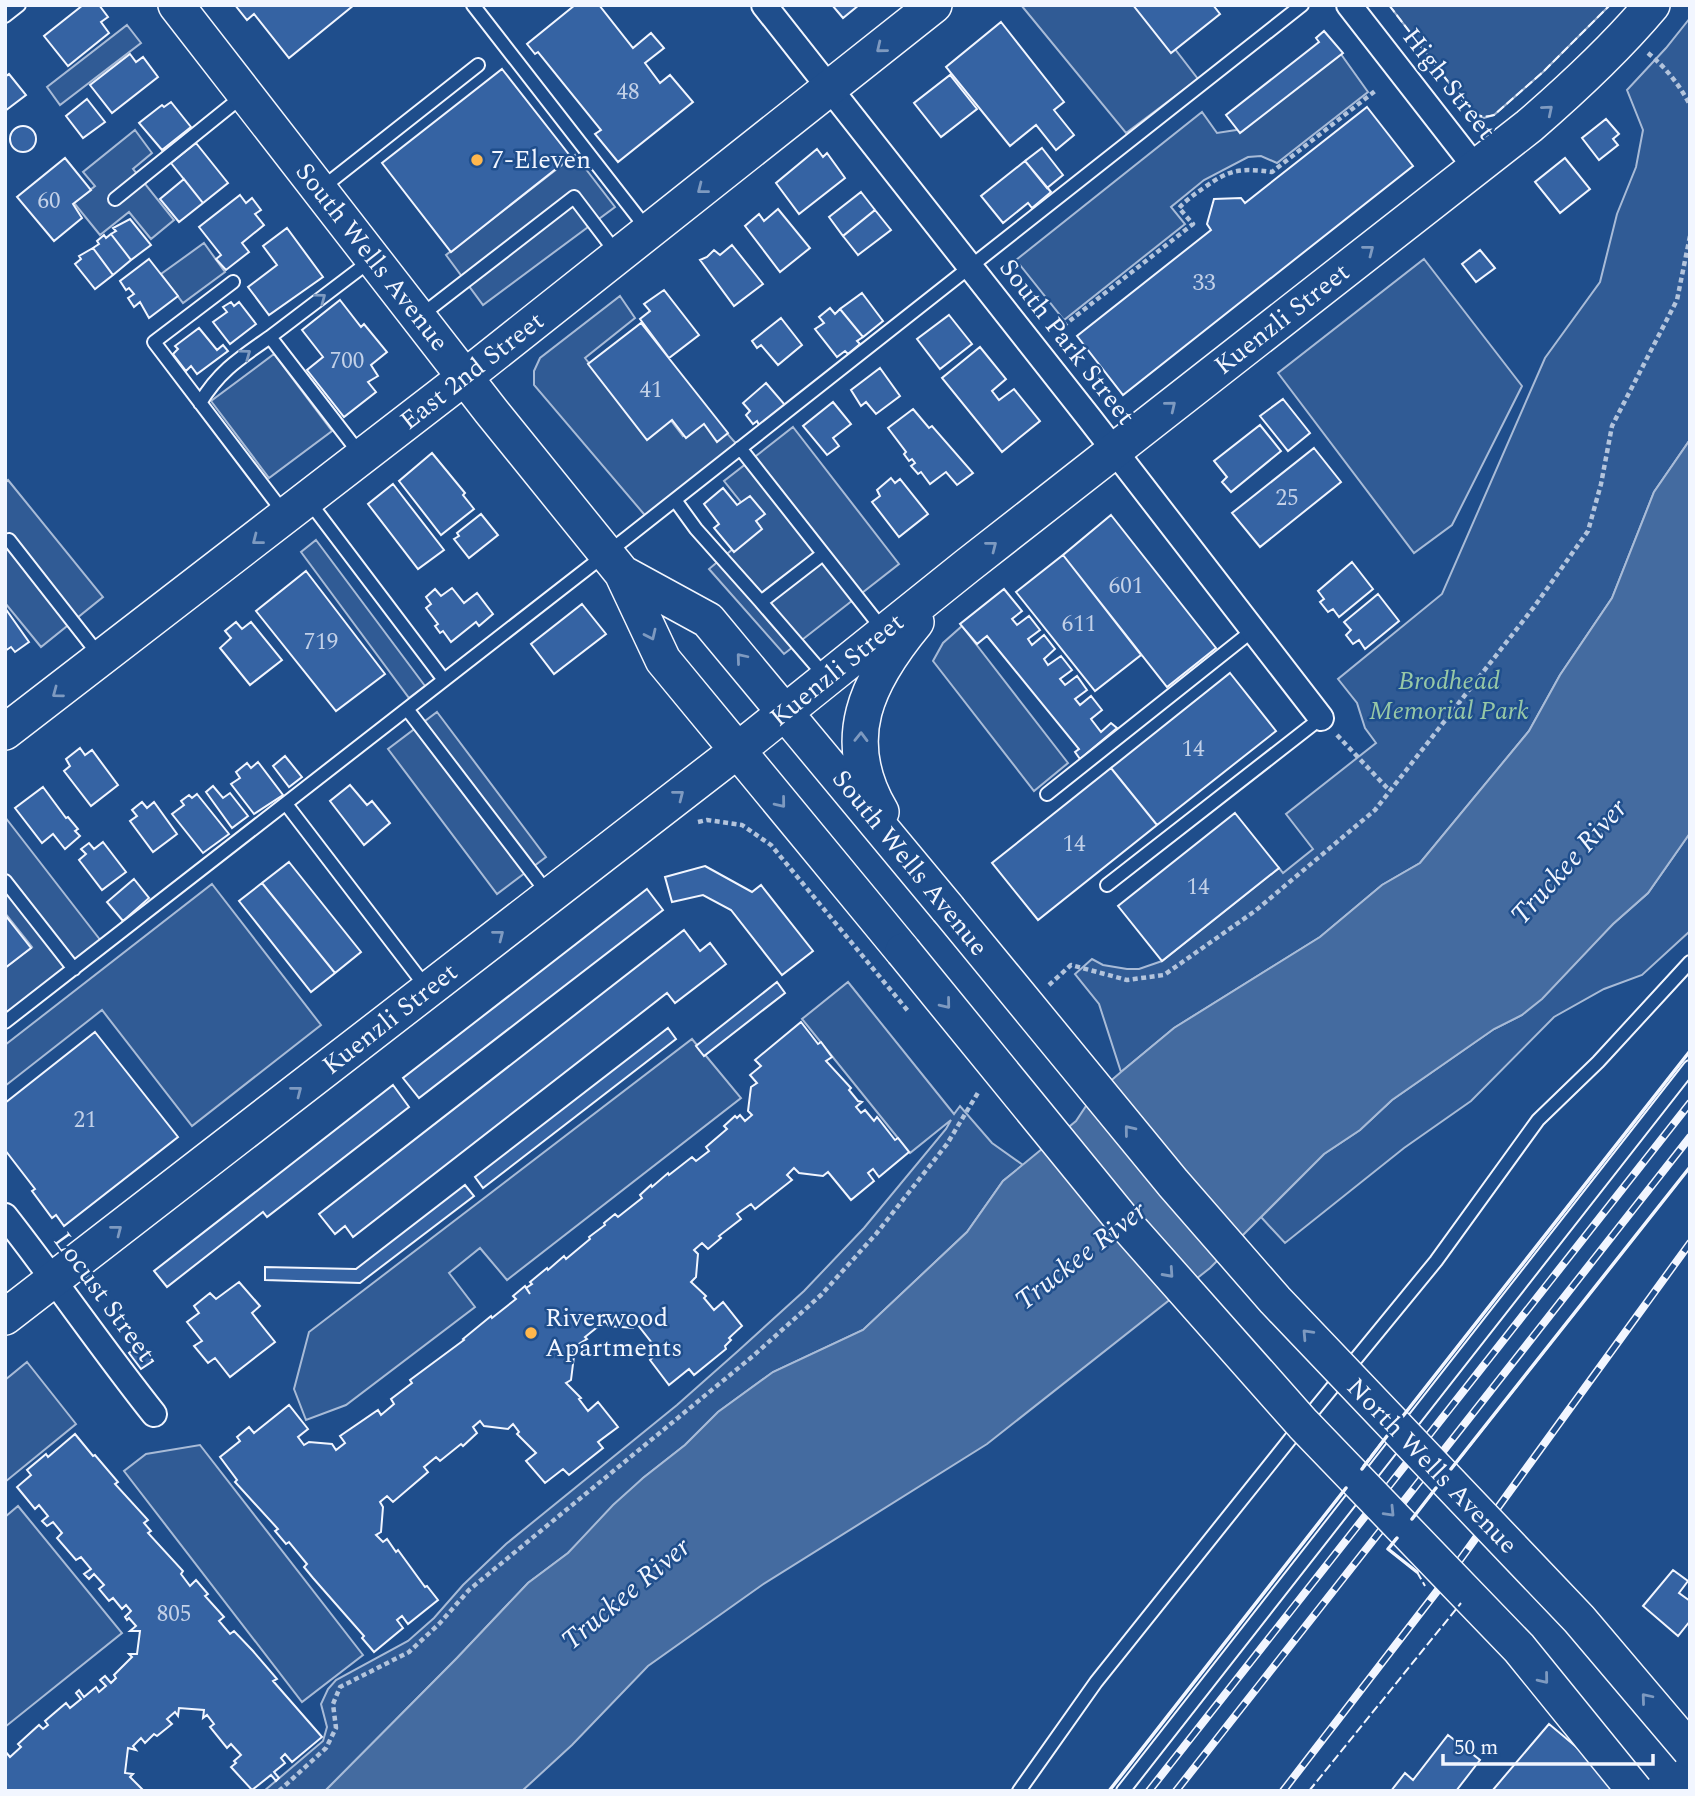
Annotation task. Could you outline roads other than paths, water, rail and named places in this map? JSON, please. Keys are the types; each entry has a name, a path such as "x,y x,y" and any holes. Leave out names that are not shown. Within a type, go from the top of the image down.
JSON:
{"main road":[{"name":"South Wells Avenue","path":"176,5 319,191 614,564 663,660 1124,1222 1303,1424 1519,1648 1635,1791"},
{"name":"East 2nd Street","path":"5,732 465,377 934,5"},
{"name":"Kuenzli Street","path":"5,1317 738,750 953,577 1560,100 1622,41 1652,5"},
{"name":"South Wells Avenue","path":"614,564 708,620 1173,1183"},
{"path":"913,867 872,796 861,754 861,728 864,708 878,675 896,646 953,577"},
{"name":"North Wells Avenue","path":"1173,1183 1275,1300 1579,1619 1690,1750"}],"street":[{"name":"South Park Street","path":"764,5 1321,718"},
{"name":"High Street","path":"1349,5 1475,167"},
{"name":"Locust Street","path":"5,1216 54,1279 105,1352 155,1414"}],"lane":[{"path":"5,16 19,5"},
{"path":"473,5 649,231"},
{"path":"5,1023 444,680 614,564 674,500 1303,5"},
{"path":"319,191 478,65"},
{"path":"116,199 245,95"},
{"path":"419,318 574,197 618,255"},
{"path":"200,403 212,383 223,373 373,259"},
{"path":"233,282 154,342 200,403 297,508 444,680"},
{"path":"270,337 362,457"},
{"path":"740,448 884,632"},
{"path":"674,500 696,529 827,678"},
{"path":"9,540 102,658"},
{"path":"761,602 823,554"},
{"path":"1047,794 1252,631"},
{"path":"407,709 549,896"},
{"path":"1107,885 1321,718"},
{"path":"286,804 428,990"},
{"path":"5,881 74,969"},
{"path":"1019,1791 1096,1682 1436,1261 1538,1120 1598,1062 1690,962"},
{"path":"1123,1791 1690,1067"}],"water":[{"name":"Truckee River","path":"1690,436 1690,833 1648,893 1613,924 1542,999 1522,1015 1494,1029 1392,1100 1360,1130 1324,1154 1210,1268 987,1444 762,1585 648,1666 572,1745 522,1791 325,1791 528,1583 568,1553 613,1505 685,1445 718,1412 773,1372 863,1330 967,1232 1003,1181 1076,1121 1092,1097 1121,1072 1174,1028 1320,937 1382,885 1420,863 1529,731 1560,675 1612,598 1654,492"}],"railway":[{"path":"1149,1791 1690,1103"},
{"path":"1176,1791 1690,1137"},
{"path":"1283,1791 1441,1586 1690,1243"}],"place":[{"name":"7-Eleven","path":"477,160"},
{"name":"Riverwood Apartments","path":"531,1333"}],"park label":[{"name":"Brodhead Memorial Park","path":"1449,696"}]}
